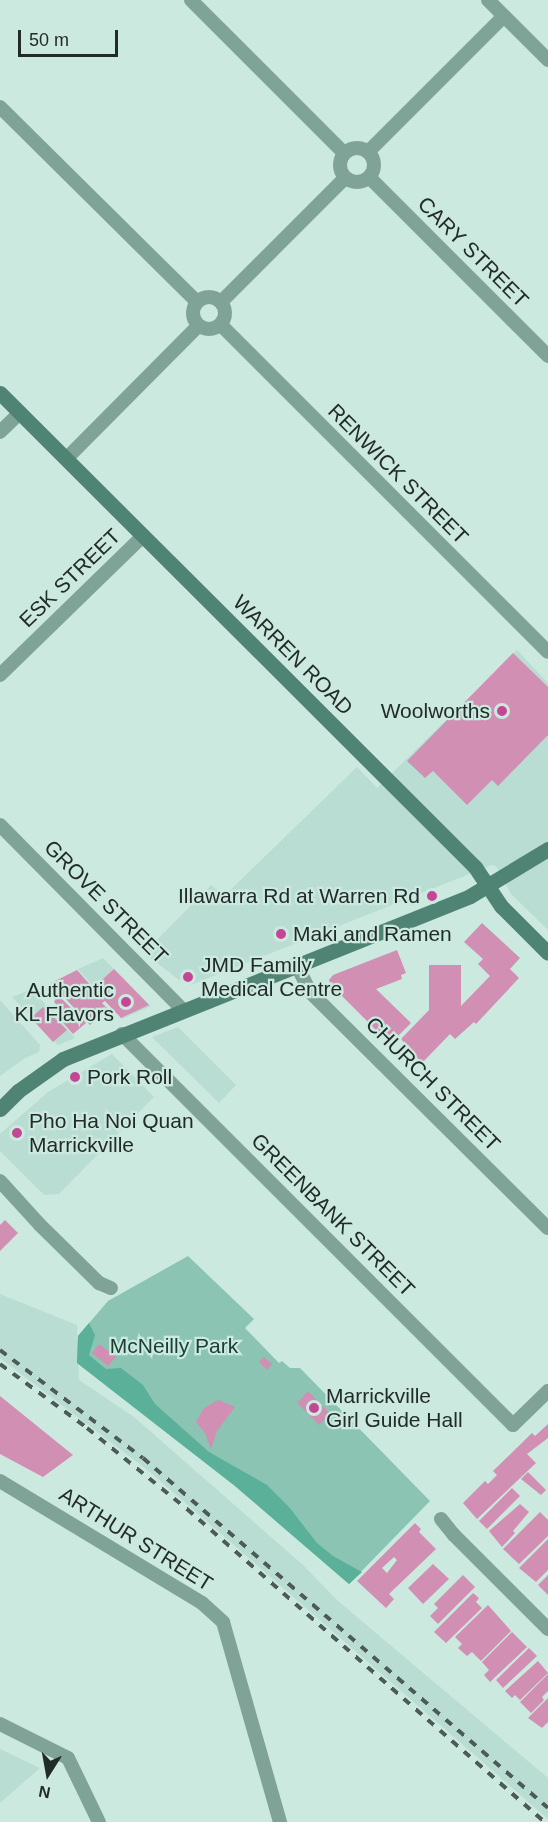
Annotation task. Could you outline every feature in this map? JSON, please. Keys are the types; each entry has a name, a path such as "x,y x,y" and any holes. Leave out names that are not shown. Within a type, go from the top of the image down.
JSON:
{"street":[{"path":"191,0 344,153"},
{"path":"488,0 548,60"},
{"path":"368,153 504,16"},
{"path":"0,107 197,302"},
{"path":"353,148 368,153 374,168 369,177 354,182 345,178 339,163 344,153 353,148"},
{"name":"CARY STREET","path":"369,177 548,356"},
{"path":"220,302 345,178"},
{"path":"211,297 220,302 226,316 221,325 207,330 198,326 193,317 197,302 211,297"},
{"name":"RENWICK STREET","path":"221,325 548,652"},
{"path":"67,458 198,326"},
{"name":"WARREN ROAD","path":"0,393 475,867 501,906 548,953"},
{"path":"0,432 20,413"},
{"name":"ESK STREET","path":"0,675 143,536"},
{"name":"GROVE STREET","path":"0,825 183,1010"},
{"path":"0,1109 18,1091 63,1059 296,964 378,934 488,887 548,849"},
{"name":"CHURCH STREET","path":"296,964 310,992 548,1228"},
{"name":"GREENBANK STREET","path":"122,1034 513,1425 548,1391"},
{"path":"0,1180 40,1225 90,1275 99,1283 111,1288"},
{"name":"ARTHUR STREET","path":"0,1481 202,1603 223,1622 280,1822"},
{"path":"441,1518 454,1535 548,1629"},
{"path":"0,1724 68,1758 99,1822"}],"shaded area":[{"path":"517,650 548,683 548,930 511,894 496,866 492,865 191,985 178,979 144,953 211,885 224,896 357,767 377,788"},
{"path":"103,958 151,1006 122,1019 78,969"},
{"path":"32,989 75,1038 58,1045 12,997"},
{"path":"0,1000 40,1045 39,1052 25,1058 0,1076"},
{"path":"178,1027 236,1085 219,1103 152,1037"},
{"path":"112,1054 154,1097 59,1194 44,1195 0,1151 0,1134 48,1092"},
{"path":"0,1294 77,1325 79,1380 134,1417 303,1565 338,1601 548,1778 548,1819 150,1472 0,1358"},
{"path":"0,1749 40,1768 0,1803"}],"green space":[{"name":"McNeilly Park","path":"188,1256 254,1319 245,1328 279,1363 282,1361 290,1368 300,1368 430,1501 349,1584 235,1486 77,1363 78,1336 108,1301"},
{"path":"89,1323 95,1335 89,1355 106,1369 121,1368 143,1385 155,1404 209,1452 267,1485 289,1507 317,1543 333,1556 362,1572 349,1584 235,1486 77,1363 78,1336"}],"building":[{"name":"Woolworths","path":"513,653 548,687 548,735 498,786 492,780 467,805 433,771 425,778 407,761"},
{"path":"482,923 520,958 510,969 519,978 476,1024 474,1022 455,1039 450,1034 422,1063 401,1039 429,1010 429,965 461,965 461,1006 490,976 478,964 483,959 464,942"},
{"path":"397,950 406,973 401,975 402,979 376,989 411,1023 390,1044 331,985 329,980 333,975"},
{"path":"114,969 149,1005 121,1018 105,1001 102,1003 108,1009 90,1025 51,983 77,970 93,988"},
{"path":"58,995 86,1023 73,1034 57,1016 63,1011 54,1002"},
{"path":"43,1007 67,1030 53,1042 31,1018"},
{"path":"5,1220 18,1233 0,1251 0,1225"},
{"path":"99,1344 116,1357 108,1366 92,1353"},
{"path":"264,1357 272,1364 267,1370 259,1362"},
{"name":"Marrickville Girl Guide Hall","path":"308,1391 330,1414 319,1425 297,1403"},
{"path":"0,1396 73,1455 43,1477 0,1454"},
{"path":"218,1400 235,1407 217,1431 211,1449 205,1433 196,1422 204,1408"},
{"path":"548,1424 548,1438 527,1454 536,1463 477,1519 463,1503 485,1481 488,1484 497,1475 493,1471 532,1433 535,1436"},
{"path":"528,1472 546,1490 541,1495 521,1479"},
{"path":"512,1488 520,1496 487,1529 479,1521"},
{"path":"520,1504 529,1512 502,1547 489,1531"},
{"path":"540,1512 548,1520 548,1536 519,1564 503,1549"},
{"path":"415,1523 421,1529 419,1532 436,1549 389,1594 394,1599 386,1608 357,1581","holes":["394,1557 397,1560 387,1573 382,1568"]},
{"path":"548,1539 548,1570 536,1582 519,1568"},
{"path":"433,1564 449,1579 423,1604 408,1588"},
{"path":"463,1575 475,1587 438,1624 430,1616 438,1608 434,1604"},
{"path":"548,1575 548,1595 538,1585"},
{"path":"473,1593 479,1598 476,1602 482,1608 446,1643 434,1632"},
{"path":"488,1605 511,1631 481,1661 472,1652 467,1656 458,1648 462,1644 455,1637"},
{"path":"512,1632 527,1647 490,1682 484,1675 489,1670 482,1662"},
{"path":"529,1648 537,1656 503,1688 496,1680"},
{"path":"538,1661 548,1673 520,1700 515,1695 512,1698 505,1691"},
{"path":"548,1674 548,1691 542,1697 544,1700 531,1713 520,1702"},
{"path":"548,1698 548,1722 542,1728 528,1718"}],"railway":[{"path":"0,1350 143,1458 548,1808"},
{"path":"0,1364 87,1428 187,1509 544,1822"}],"place":[{"name":"Woolworths","path":"502,711"},
{"name":"Illawarra Rd at Warren Rd","path":"432,896"},
{"name":"Maki and Ramen","path":"281,934"},
{"name":"JMD Family Medical Centre","path":"188,977"},
{"name":"Authentic KL Flavors","path":"126,1002"},
{"name":"Pork Roll","path":"75,1077"},
{"name":"Pho Ha Noi Quan Marrickville","path":"17,1133"},
{"name":"Marrickville Girl Guide Hall","path":"314,1408"}]}
